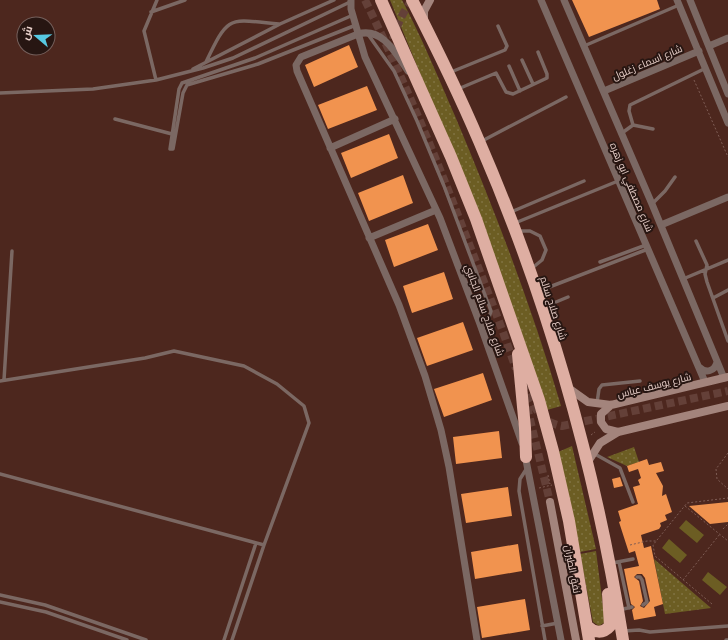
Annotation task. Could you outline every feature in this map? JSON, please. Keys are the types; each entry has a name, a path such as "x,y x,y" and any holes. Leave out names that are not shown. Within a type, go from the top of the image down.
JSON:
{"highway":[{"path":"381,0 474,212 539,400 556,484 573,538 589,640"},
{"path":"388,0 390,19"},
{"name":"شارع صلاح سالم","path":"412,0 480,142 512,223 536,292 565,385 613,566 626,608 622,636"},
{"path":"516,331 527,461"},
{"path":"587,626 592,630 599,632 610,626 608,589 613,566"}],"main road":[{"path":"424,23 424,11 430,0"},
{"name":"شارع يوسف عباس","path":"565,385 580,397 597,404 611,405 726,377"},
{"path":"611,405 601,414 600,422 606,429 618,432"},
{"path":"586,464 600,443 618,432 728,406"},
{"name":"نفق الطيران","path":"550,502 576,640"}],"street":[{"name":"شارع مصطفي ابو زهره","path":"541,0 705,382"},
{"name":"شارع مصطفي ابو زهره","path":"564,0 661,225 717,362 726,377"},
{"path":"690,0 728,94"},
{"name":"شارع صلاح سالم الجانبي","path":"351,1 358,34 367,61 436,210 480,324 527,461 561,640"},
{"path":"678,2 728,124"},
{"path":"417,82 384,39 367,32 358,34 301,57 296,65 297,71 413,340 436,412 449,467 477,640"},
{"path":"709,46 728,38"},
{"name":"شارع اسماء زغلول","path":"604,91 699,51"},
{"path":"330,148 395,119"},
{"path":"661,225 728,196"},
{"path":"369,238 436,210"},
{"path":"699,367 703,371 710,371 715,368 717,362"}],"lane":[{"path":"156,80 144,31 157,0"},
{"path":"151,12 185,0"},
{"path":"191,71 280,24 334,0"},
{"path":"0,93 93,89 156,80 191,71 233,58 351,1"},
{"path":"584,46 678,2"},
{"path":"354,15 255,58 221,71 182,83 179,89 170,148 172,150 184,88 191,82 204,80 258,64 357,24"},
{"path":"206,62 220,33 230,23 242,20 280,24"},
{"path":"448,73 505,50 507,46 498,26"},
{"path":"367,32 396,75 444,186 492,311 488,321 480,324"},
{"path":"456,90 496,73 508,94 513,94 546,79 548,75 538,52"},
{"path":"522,60 533,84"},
{"path":"509,66 520,91"},
{"path":"633,126 629,111 630,105 706,68"},
{"path":"480,142 566,97"},
{"path":"115,118 172,134"},
{"path":"622,133 633,126 654,129"},
{"path":"652,204 666,191 675,177"},
{"path":"512,223 584,181"},
{"path":"512,223 618,181"},
{"path":"512,223 540,236 546,250 542,260 529,271"},
{"path":"696,241 707,268 705,274 728,341"},
{"path":"600,262 647,247"},
{"path":"536,292 647,247"},
{"path":"12,251 2,381 145,358 174,351 244,366 277,384 304,406 310,423 264,545 232,640"},
{"path":"683,278 728,260"},
{"path":"712,298 728,290"},
{"path":"541,308 568,297"},
{"path":"597,404 599,389 602,385 640,381"},
{"path":"592,453 620,468 633,502"},
{"path":"527,461 518,488 545,640"},
{"path":"0,474 264,545"},
{"path":"224,640 256,543"},
{"path":"626,608 624,580 613,566 633,559"},
{"path":"637,578 640,577 642,580 647,602 643,605"},
{"path":"0,595 45,605 146,640"},
{"path":"0,602 46,612 126,640"},
{"path":"542,626 558,623"},
{"path":"622,636 639,630 653,632 728,626"}],"path":[{"path":"692,76 728,157"},
{"path":"728,454 716,469 717,479 728,489"},
{"path":"533,490 556,484 548,475"},
{"path":"712,604 654,556 653,545 687,503 728,498"},
{"path":"685,506 728,541"},
{"path":"723,529 728,524"},
{"path":"683,580 720,534"},
{"path":"630,545 647,541 656,541"}],"shaded area":[{"path":"390,0 402,0 423,43 455,116 512,260 538,332 561,406 547,410 483,227"},
{"path":"572,446 596,549 580,552 558,452"},
{"path":"634,447 639,462 627,466 607,457"},
{"path":"686,520 704,535 697,543 679,528"},
{"path":"669,539 687,555 680,563 662,548"},
{"path":"596,551 605,622 599,626 593,622 580,554"},
{"path":"654,559 711,608 665,614"},
{"path":"708,572 727,587 720,595 702,580"}],"building":[{"path":"572,0 657,0 660,9 589,37"},
{"path":"349,45 358,67 314,87 305,65"},
{"path":"367,86 377,110 328,129 318,105"},
{"path":"389,134 398,158 351,178 341,153"},
{"path":"403,175 413,203 369,221 358,193"},
{"path":"428,224 438,250 394,267 385,240"},
{"path":"444,272 453,299 412,313 403,286"},
{"path":"463,322 473,350 427,366 417,338"},
{"path":"483,373 492,400 444,417 434,389"},
{"path":"499,431 502,458 456,464 453,437"},
{"path":"647,459 649,465 661,462 664,471 656,473 663,486 662,496 666,494 672,512 665,515 667,520 660,523 661,526 659,529 641,535 644,548 651,546 663,604 654,607 656,616 634,620 632,610 635,607 631,604 624,569 639,566 635,551 629,553 619,522 621,521 618,511 638,504 633,487 640,485 638,480 641,478 638,469 629,472 627,466","holes":["637,574 642,574 645,578 650,601 644,608 640,606 643,601 639,581 634,577"]},
{"path":"620,477 623,486 614,488 612,479"},
{"path":"508,487 512,516 466,523 461,494"},
{"path":"728,502 728,522 710,524 689,506"},
{"path":"518,544 522,571 475,579 471,552"},
{"path":"525,599 530,630 482,638 477,607"}],"tunnel":[{"path":"365,0 405,86 429,143 491,300 516,369"},
{"path":"390,51 398,24 412,0"},
{"path":"523,383 533,404 541,416 554,424 562,426 728,391"},
{"path":"527,407 550,502"}]}
